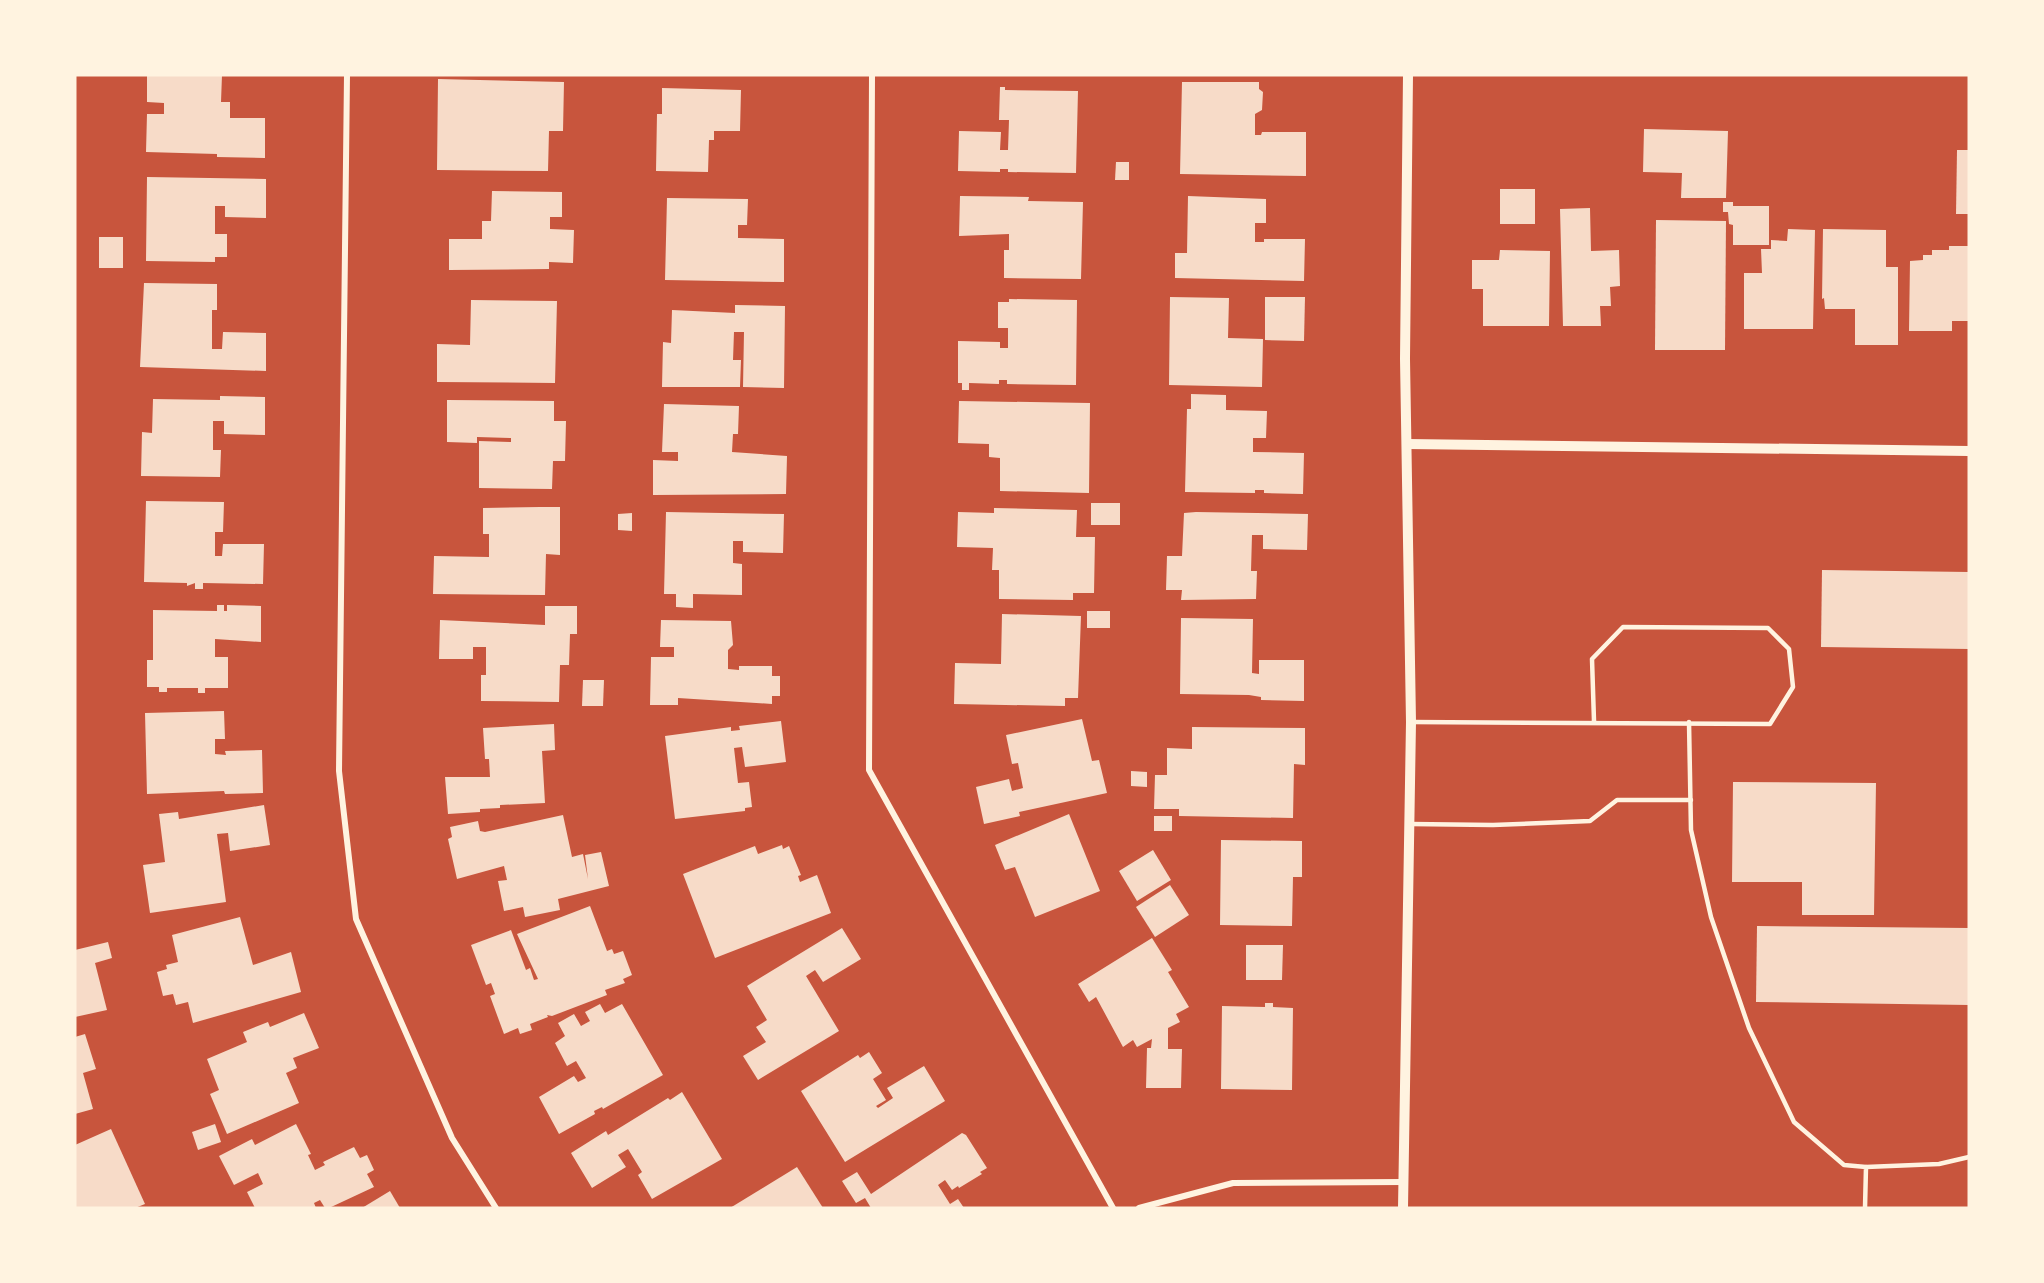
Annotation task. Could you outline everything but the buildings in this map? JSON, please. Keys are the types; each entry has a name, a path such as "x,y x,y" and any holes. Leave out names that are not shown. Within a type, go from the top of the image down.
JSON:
{"street":[{"path":"347,75 339,771 356,919 452,1138 496,1208"},
{"path":"872,75 869,770 1113,1208"},
{"path":"1403,1208 1411,722 1405,347 1408,75"},
{"path":"1407,444 1969,451"},
{"path":"1139,1208 1233,1183 1404,1182"}],"lane":[{"path":"1411,722 1594,721 1770,724 1793,687 1789,649 1767,628 1623,627 1592,659 1594,721"},
{"path":"1689,722 1691,830 1711,917 1749,1028 1794,1122 1844,1165 1866,1167 1939,1164 1969,1157"},
{"path":"1410,824 1493,825 1590,821 1617,800 1691,800"},
{"path":"1865,1208 1866,1167"}]}
